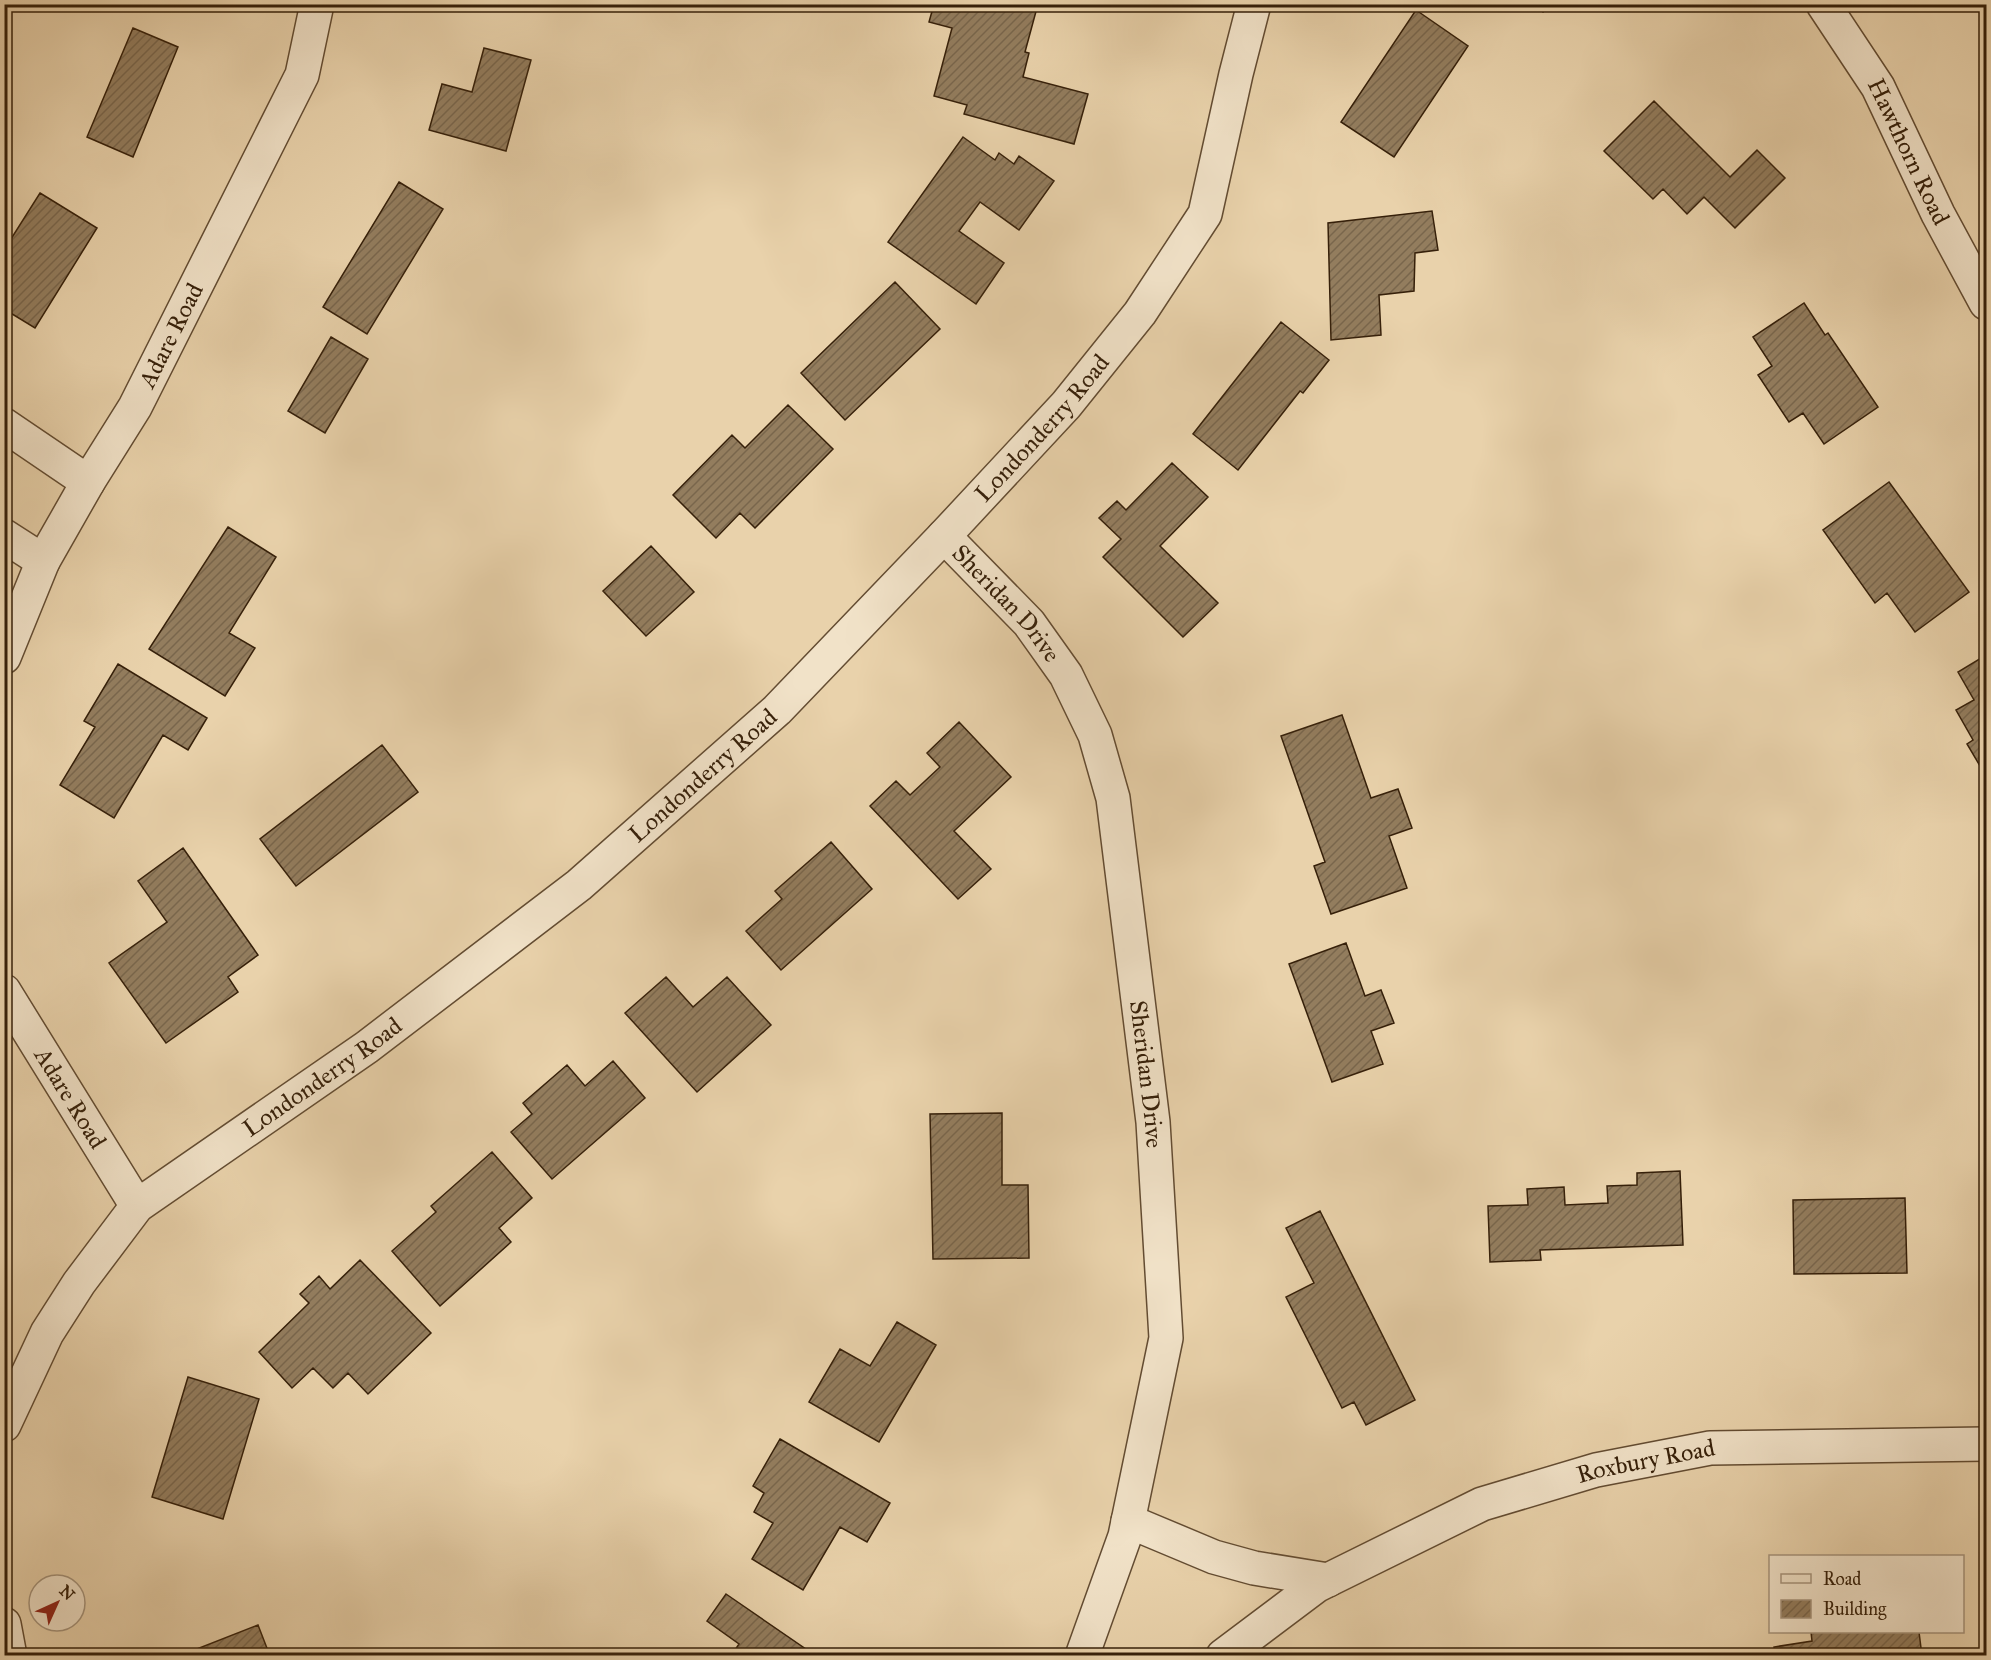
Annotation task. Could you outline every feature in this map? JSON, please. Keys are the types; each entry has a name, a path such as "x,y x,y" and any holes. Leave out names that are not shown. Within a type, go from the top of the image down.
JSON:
{"street":[{"name":"Adare Road","path":"4,657 43,561 88,482 135,407 302,75 317,4"},
{"name":"Londonderry Road","path":"4,1425 47,1333 79,1283 137,1206 367,1047 579,885 777,710 1066,405 1140,313 1204,214 1254,4"},
{"name":"Hawthorn Road","path":"1823,4 1878,87 1938,214 1986,303"},
{"path":"4,425 88,482"},
{"path":"4,536 43,561"},
{"name":"Sheridan Drive","path":"944,536 1029,623 1066,675 1095,735 1113,798 1153,1122 1166,1338 1125,1536 1082,1656"},
{"name":"Adare Road","path":"4,991 137,1206"},
{"name":"Roxbury Road","path":"1223,1656 1316,1586 1328,1580 1482,1504 1596,1470 1710,1448 1986,1444"},
{"path":"1128,1521 1214,1557 1254,1568 1328,1580"},
{"path":"4,1624 10,1656"}],"building":[{"path":"934,4 1038,4 1025,52 1029,53 1023,77 1088,94 1074,144 964,114 967,105 934,96 952,28 929,22"},
{"path":"1534,4 1549,4 1543,12"},
{"path":"1416,10 1468,46 1394,157 1341,122"},
{"path":"133,28 178,47 133,157 87,137"},
{"path":"484,48 531,60 506,151 429,130 442,84 472,92"},
{"path":"1654,101 1730,177 1757,150 1785,178 1735,228 1704,197 1687,214 1663,189 1653,199 1604,151"},
{"path":"963,137 995,160 999,153 1014,164 1019,156 1054,181 1019,230 980,202 959,231 1004,263 976,304 888,242"},
{"path":"399,182 443,209 367,334 323,307"},
{"path":"40,193 97,228 35,328 4,309 4,250"},
{"path":"1432,211 1438,250 1415,253 1414,291 1379,295 1381,335 1331,340 1328,223"},
{"path":"895,282 940,329 845,420 801,373"},
{"path":"1804,303 1825,335 1828,333 1878,407 1824,444 1803,413 1789,422 1758,375 1772,366 1753,337"},
{"path":"1281,322 1329,360 1303,393 1300,391 1238,470 1193,434"},
{"path":"331,337 368,359 325,433 288,411"},
{"path":"788,405 833,449 755,528 740,513 716,538 673,495 732,435 745,448"},
{"path":"1172,463 1208,497 1160,546 1218,603 1183,637 1103,557 1121,539 1099,518 1117,501 1126,510"},
{"path":"1889,482 1969,592 1915,632 1887,593 1875,603 1823,530"},
{"path":"228,527 276,557 229,633 255,648 225,696 149,649"},
{"path":"651,546 694,592 646,636 603,591"},
{"path":"1986,655 1986,776 1967,744 1973,740 1956,710 1974,700 1958,672"},
{"path":"118,664 207,718 188,750 163,735 114,818 60,785 95,727 84,721"},
{"path":"1342,715 1371,798 1398,789 1412,828 1389,836 1407,888 1331,914 1314,866 1325,862 1281,736"},
{"path":"959,722 1011,777 954,831 991,869 958,899 870,806 896,781 910,795 940,767 927,753"},
{"path":"382,745 418,792 296,886 260,839"},
{"path":"831,842 872,889 781,970 746,931 782,899 775,891"},
{"path":"183,848 258,955 228,977 238,992 166,1043 109,963 167,922 138,881"},
{"path":"1346,943 1365,996 1381,990 1394,1023 1371,1031 1383,1064 1332,1082 1289,964"},
{"path":"666,977 693,1007 727,977 771,1025 697,1092 625,1013"},
{"path":"613,1061 645,1098 552,1179 511,1132 532,1114 523,1103 567,1065 585,1086"},
{"path":"1002,1113 1002,1185 1028,1185 1029,1258 933,1259 930,1114"},
{"path":"492,1152 532,1198 499,1228 511,1242 440,1306 392,1251 436,1212 431,1206"},
{"path":"1680,1171 1683,1245 1540,1250 1541,1260 1490,1262 1488,1206 1528,1205 1527,1189 1564,1187 1565,1205 1608,1203 1607,1186 1637,1185 1637,1173"},
{"path":"1905,1198 1907,1273 1794,1274 1793,1200"},
{"path":"1320,1211 1415,1400 1366,1425 1354,1402 1342,1408 1286,1297 1314,1283 1286,1228"},
{"path":"360,1260 431,1333 368,1394 348,1373 333,1388 313,1368 292,1388 259,1352 309,1303 300,1294 319,1276 330,1289"},
{"path":"897,1322 936,1345 879,1442 809,1402 840,1349 870,1366"},
{"path":"188,1377 259,1399 223,1519 152,1497"},
{"path":"780,1439 890,1503 867,1542 840,1527 803,1590 752,1559 773,1523 754,1512 764,1493 753,1486"},
{"path":"726,1594 816,1656 731,1656 739,1644 707,1621"},
{"path":"258,1625 270,1656 179,1656"},
{"path":"1811,1633 1919,1633 1922,1656 1776,1656 1774,1647 1812,1641"}]}
